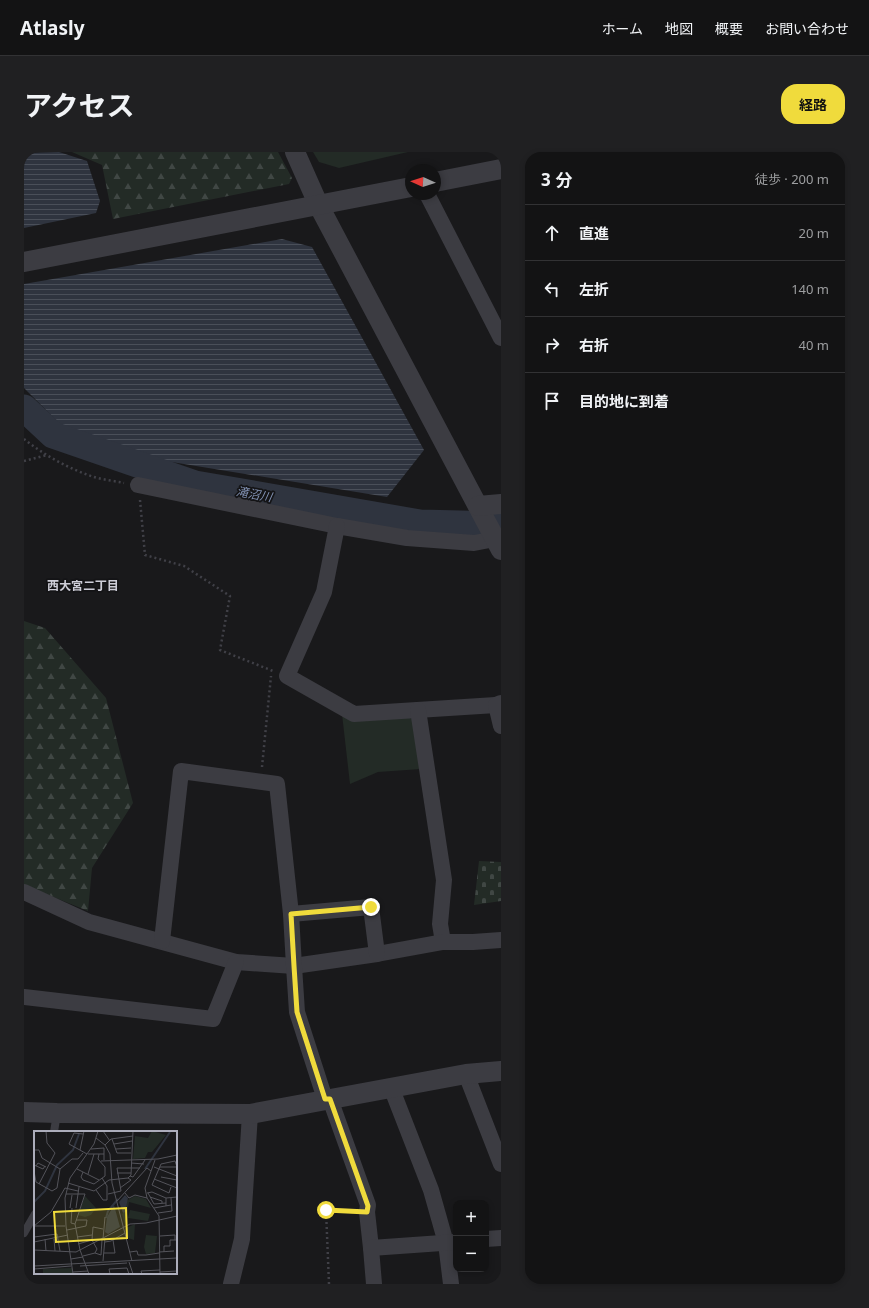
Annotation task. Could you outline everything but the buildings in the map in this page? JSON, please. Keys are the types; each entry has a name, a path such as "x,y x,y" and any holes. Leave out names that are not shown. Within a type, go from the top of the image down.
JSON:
{"street":[{"path":"138,485 337,526 407,538 474,543 496,541 319,206 295,152"},
{"path":"441,181 501,169"},
{"path":"24,262 405,188"},
{"path":"430,200 501,338"},
{"path":"479,509 501,504"},
{"path":"337,526 324,592 287,676 354,714 498,704 501,726"},
{"path":"418,710 444,880 440,924 443,942"},
{"path":"162,941 181,771 277,784 291,914 297,1012 327,1099 368,1206 367,1212 374,1284"},
{"path":"24,892 89,922 236,962 294,966 377,954 443,942 501,940"},
{"path":"291,914 371,907 377,954"},
{"path":"24,998 213,1019 236,962"},
{"path":"24,1112 56,1122 250,1114 466,1074 501,1071"},
{"path":"466,1074 501,1164"},
{"path":"391,1087 451,1242 451,1284"},
{"path":"231,1284 242,1238 250,1114"},
{"path":"489,1239 501,1238"},
{"path":"371,1248 451,1242"}],"lane":[{"path":"24,1233 34,1216"}],"path":[{"path":"24,439 46,455 94,477 138,485 144,555 184,566 230,596 220,650 287,676"},
{"path":"24,462 46,455"},
{"path":"260,781 271,670"},
{"path":"329,1284 326,1210 367,1212"}],"green space":[{"path":"72,152 278,152 292,178 289,184 113,219 102,165"},
{"path":"313,152 408,152 339,168 319,162"},
{"path":"24,621 45,628 106,698 133,803 92,868 88,911 24,885"},
{"path":"342,714 410,718 416,722 421,769 378,772 350,784"},
{"path":"479,861 501,862 501,901 474,905"}],"shaded area":[{"path":"59,152 87,161 100,201 96,213 24,228 24,153"},
{"path":"282,239 312,247 424,450 387,497 141,457 60,424 24,388 24,284"}],"waterway":[{"name":"滝沼川","path":"24,408 53,435 195,484 420,523 501,525"}],"district":[{"name":"西大宮二丁目","path":"83,585"}],"route":[{"path":"326,1210 367,1212 368,1206 330,1099 325,1099 297,1012 291,914 371,907"}]}
